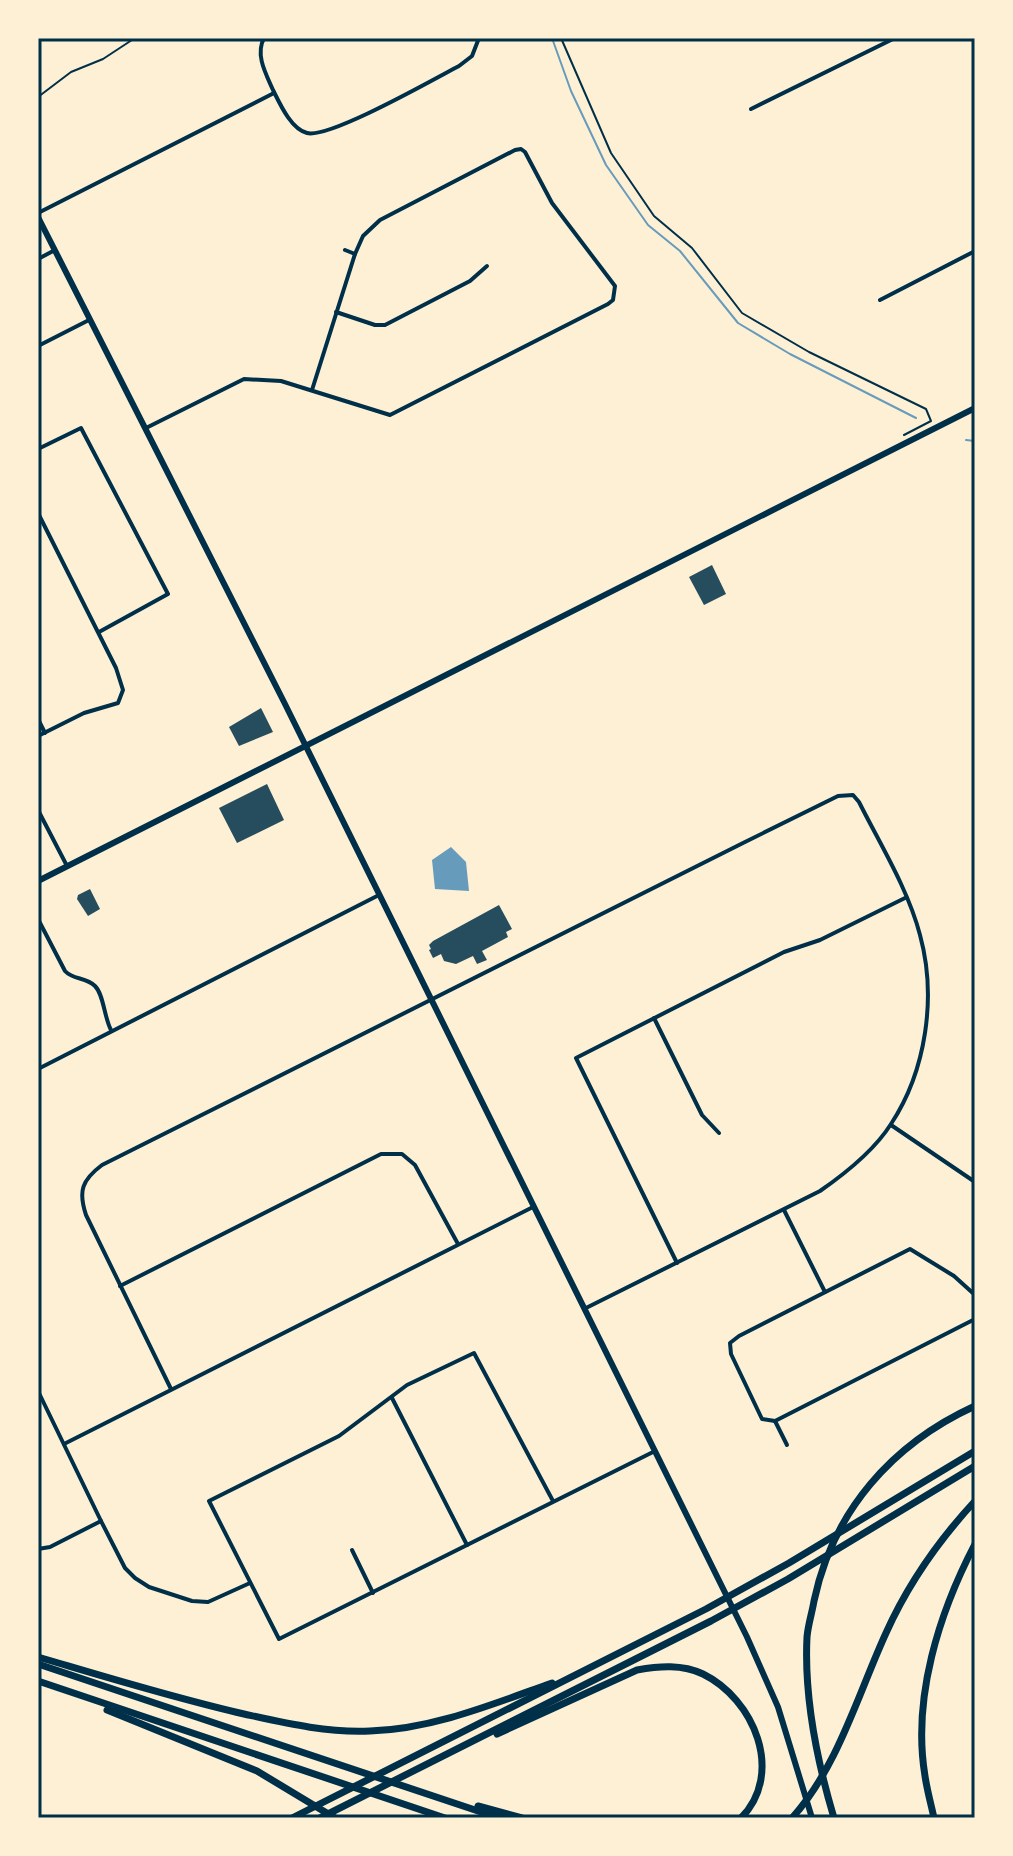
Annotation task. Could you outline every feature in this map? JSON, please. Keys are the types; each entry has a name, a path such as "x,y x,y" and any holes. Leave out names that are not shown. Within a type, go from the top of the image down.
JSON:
{"highway":[{"path":"834,1818 813,1721 808,1682 807,1635 820,1575 845,1517 868,1486 935,1426 975,1406"},
{"path":"292,1818 706,1609 975,1451"},
{"path":"320,1818 711,1621 864,1534 975,1466"},
{"path":"792,1818 818,1781 845,1728 905,1596 938,1544 975,1501"},
{"path":"934,1818 924,1774 928,1680 938,1633 955,1582 975,1544"},
{"path":"38,1657 194,1702 331,1731 372,1731 447,1719 496,1705 581,1673"},
{"path":"38,1664 499,1818"},
{"path":"461,1747 514,1727 637,1670 659,1666 702,1673 724,1687 740,1703 753,1722 760,1744 762,1766 759,1785 750,1809 741,1818"},
{"path":"38,1682 257,1771 335,1818"},
{"path":"38,1682 445,1818"},
{"path":"429,1793 522,1818"}],"main road":[{"path":"38,215 306,747 759,1661 789,1738 812,1818"},
{"path":"38,881 975,408"}],"street":[{"path":"264,38 260,46 262,64 274,93 297,128 306,133 326,132 459,66 472,56 479,38"},
{"path":"751,109 895,38"},
{"path":"38,215 274,93"},
{"path":"146,428 244,379 281,381 390,415 608,304 615,293 615,286 552,203 521,149 380,220 363,236 312,390"},
{"path":"38,259 55,250"},
{"path":"345,250 355,254"},
{"path":"880,300 975,251"},
{"path":"336,312 375,325 385,325 470,281 487,266"},
{"path":"38,346 90,320"},
{"path":"38,449 81,428 168,594 99,632"},
{"path":"38,513 99,632 123,690 121,700 84,713 38,736"},
{"path":"38,719 45,733"},
{"path":"171,1389 86,1215 80,1197 84,1181 91,1173 838,796 853,795 921,936 929,1008 919,1061 891,1125 845,1174 820,1191 584,1309"},
{"path":"38,810 67,866"},
{"path":"38,1069 379,895"},
{"path":"677,1263 576,1058 784,952 820,940 905,898"},
{"path":"38,919 70,977 88,981 98,988 111,1030"},
{"path":"654,1018 702,1115 719,1133"},
{"path":"891,1125 975,1182"},
{"path":"120,1286 381,1154 402,1154 415,1165 458,1244"},
{"path":"64,1444 533,1207"},
{"path":"784,1210 825,1292"},
{"path":"975,1295 954,1276 910,1249 730,1343 731,1354 762,1419 775,1421 975,1319"},
{"path":"553,1501 474,1353 407,1385 339,1436 209,1501 279,1639 655,1451"},
{"path":"38,1391 125,1568 149,1587 192,1601 208,1602 250,1583"},
{"path":"392,1398 467,1545"},
{"path":"775,1421 787,1445"},
{"path":"38,1549 50,1547 101,1521"},
{"path":"352,1550 373,1593"}],"path":[{"path":"38,97 71,72 103,59 135,38"},
{"path":"561,38 611,153 654,216 692,248 742,313 809,352 926,409 931,421 904,435"}],"water":[{"path":"451,847 466,862 469,891 435,889 432,860"}],"building":[{"path":"712,565 726,594 704,605 689,577"},
{"path":"261,708 273,732 239,746 229,727"},
{"path":"267,784 284,820 237,843 219,808"},
{"path":"90,889 100,909 88,916 77,899 78,895"},
{"path":"499,905 512,929 506,932 508,937 482,951 487,960 477,964 473,956 456,964 444,961 441,954 433,958 429,945 433,941"}],"waterway":[{"path":"552,38 571,91 606,165 648,225 680,251 738,323 790,354 916,418"},
{"path":"966,440 975,441"}]}
